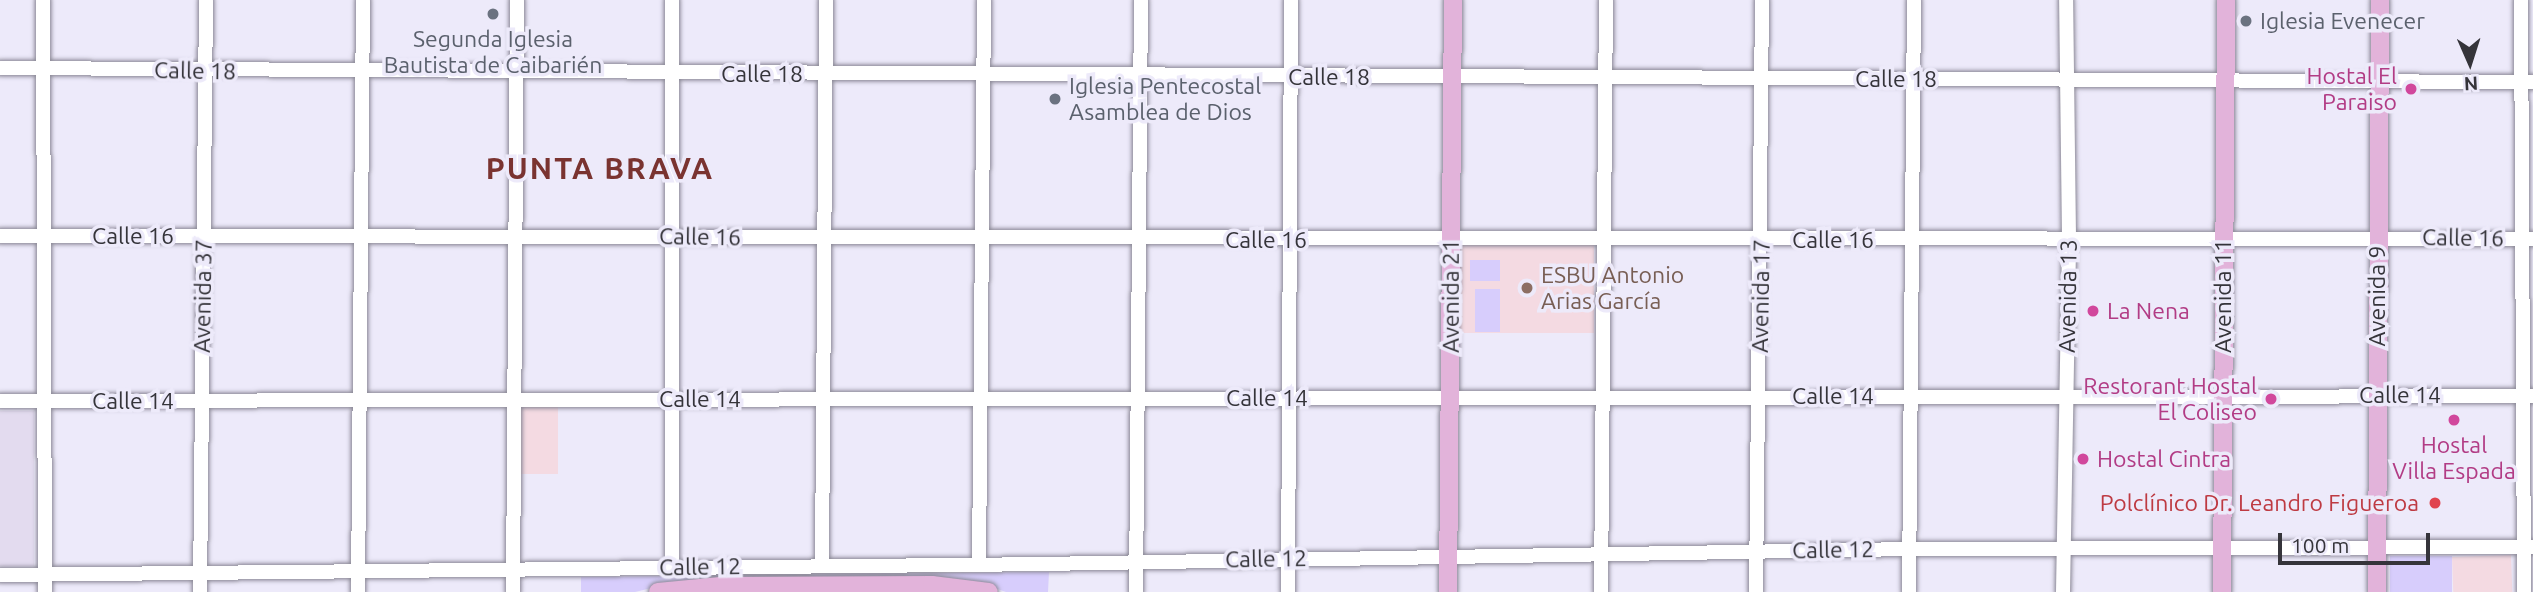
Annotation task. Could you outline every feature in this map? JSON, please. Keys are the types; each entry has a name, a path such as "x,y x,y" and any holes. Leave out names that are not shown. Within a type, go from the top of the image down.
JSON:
{"main road":[{"name":"Avenida 21","path":"1448,592 1453,0"},
{"name":"Avenida 11","path":"2221,592 2226,0"},
{"name":"Avenida 9","path":"2377,592 2380,0"},
{"path":"658,592 721,586 932,585 989,592"}],"street":[{"path":"43,0 45,592"},
{"name":"Avenida 37","path":"200,592 206,0"},
{"path":"358,592 363,0"},
{"path":"513,592 517,0"},
{"path":"672,0 672,568"},
{"path":"822,565 826,0"},
{"path":"979,565 984,0"},
{"path":"1136,592 1141,0"},
{"path":"1288,592 1291,0"},
{"path":"1601,592 1606,0"},
{"name":"Avenida 17","path":"1756,592 1762,240 1762,0"},
{"path":"1909,592 1913,396 1914,0"},
{"name":"Avenida 13","path":"2063,592 2069,237 2066,0"},
{"path":"2521,0 2527,82 2529,547 2525,592"},
{"name":"Calle 18","path":"0,68 205,72 2527,82"},
{"name":"Calle 16","path":"0,236 516,235 1289,241 1912,240 2069,237 2528,239"},
{"name":"Calle 14","path":"0,401 2528,396"},
{"name":"Calle 12","path":"0,575 979,565 1756,550 2529,547"}],"shaded area":[{"name":"ESBU Antonio Arias García","path":"1459,244 1594,244 1594,333 1459,333"},
{"path":"1470,260 1500,260 1500,281 1470,281"},
{"path":"1475,289 1500,289 1500,332 1475,332"},
{"path":"521,407 558,407 558,474 521,474"},
{"path":"0,411 34,411 34,566 0,566"},
{"path":"2511,555 2512,592 2453,592 2452,557"},
{"path":"2390,556 2452,556 2452,592 2390,592"},
{"path":"1049,572 1048,592 1006,592 983,584 668,584 635,592 581,592 581,577"}],"place":[{"name":"Segunda Iglesia Bautista de Caibarién","path":"493,14"},
{"name":"Iglesia Evenecer","path":"2246,21"},
{"name":"Hostal El Paraiso","path":"2411,89"},
{"name":"Iglesia Pentecostal Asamblea de Dios","path":"1055,99"},
{"name":"ESBU Antonio Arias García","path":"1527,288"},
{"name":"La Nena","path":"2093,311"},
{"name":"Restorant Hostal El Coliseo","path":"2271,399"},
{"name":"Hostal Villa Espada","path":"2454,420"},
{"name":"Hostal Cintra","path":"2083,459"},
{"name":"Polclínico Dr. Leandro Figueroa","path":"2435,503"}],"district":[{"name":"PUNTA BRAVA","path":"600,168"}]}
